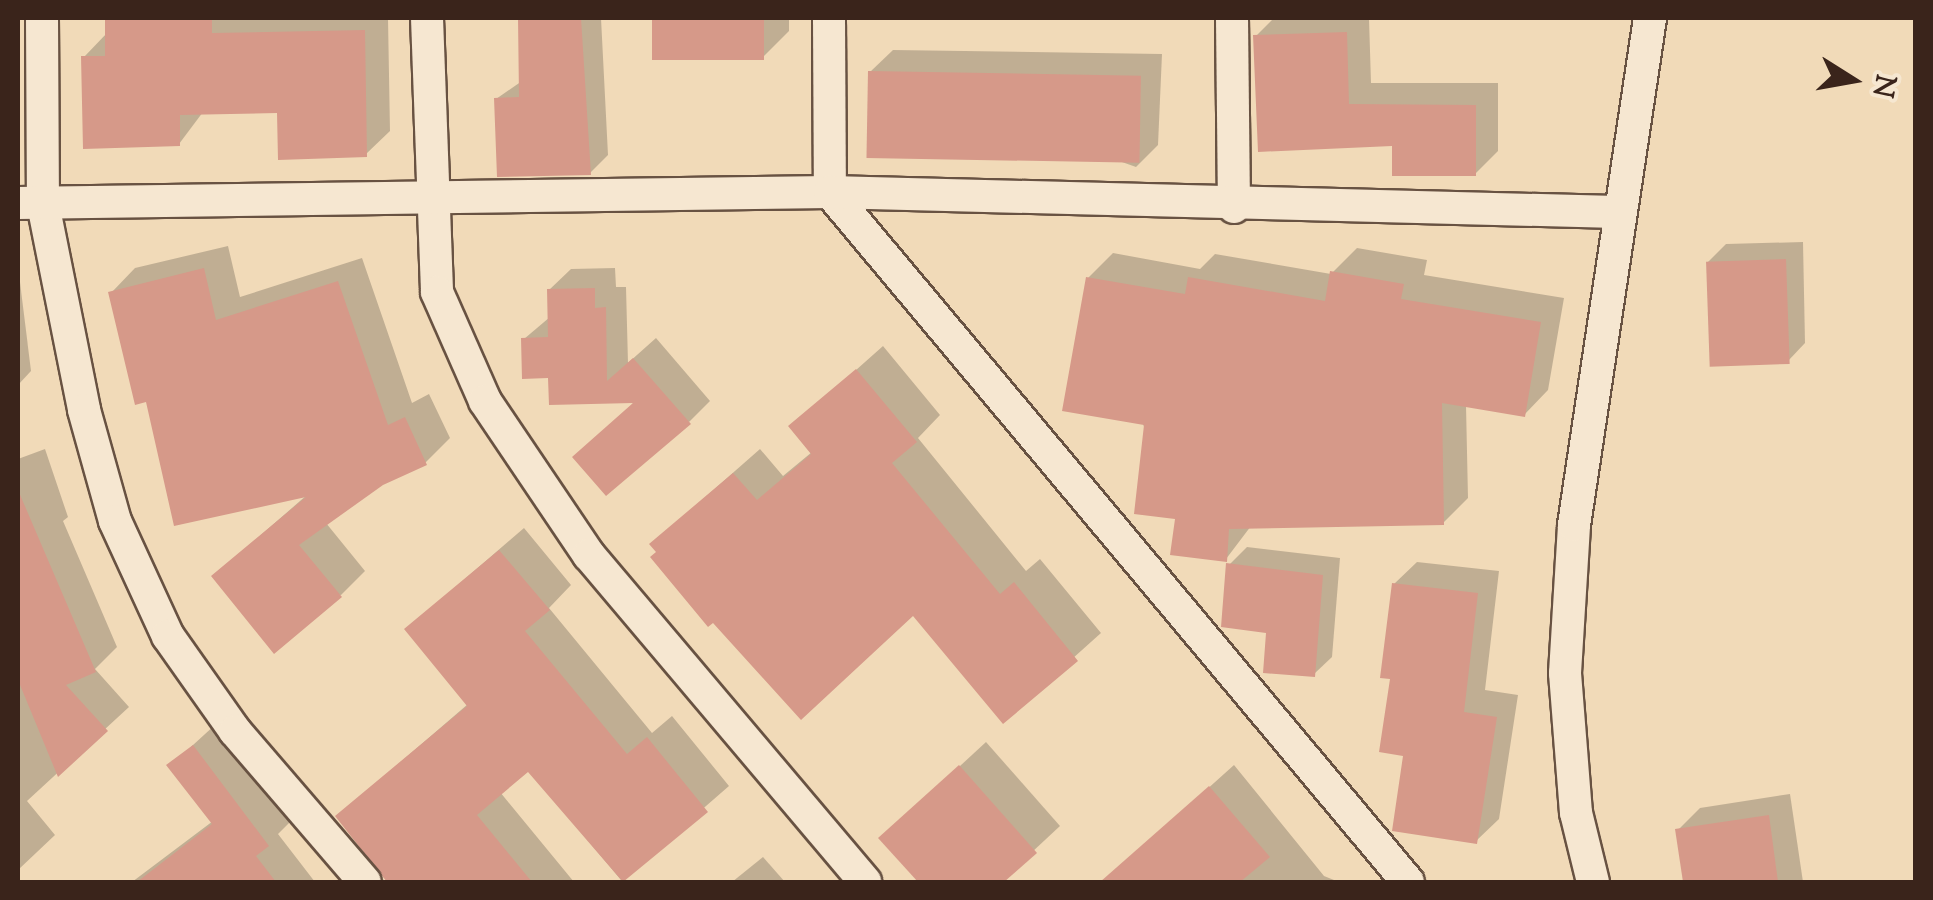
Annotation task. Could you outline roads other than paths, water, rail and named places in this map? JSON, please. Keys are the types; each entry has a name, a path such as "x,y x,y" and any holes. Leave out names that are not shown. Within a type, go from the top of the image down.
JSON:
{"street":[{"path":"42,18 30,204 115,521 168,636 235,732 364,882"},
{"path":"427,18 430,198 437,292 485,400 588,555 865,882"},
{"path":"829,18 830,192 1408,882"},
{"path":"1232,18 1234,208"},
{"path":"1593,882 1576,814 1566,673 1574,524 1617,212 1650,18"},
{"path":"30,204 830,192 1234,208 1617,212"}]}
